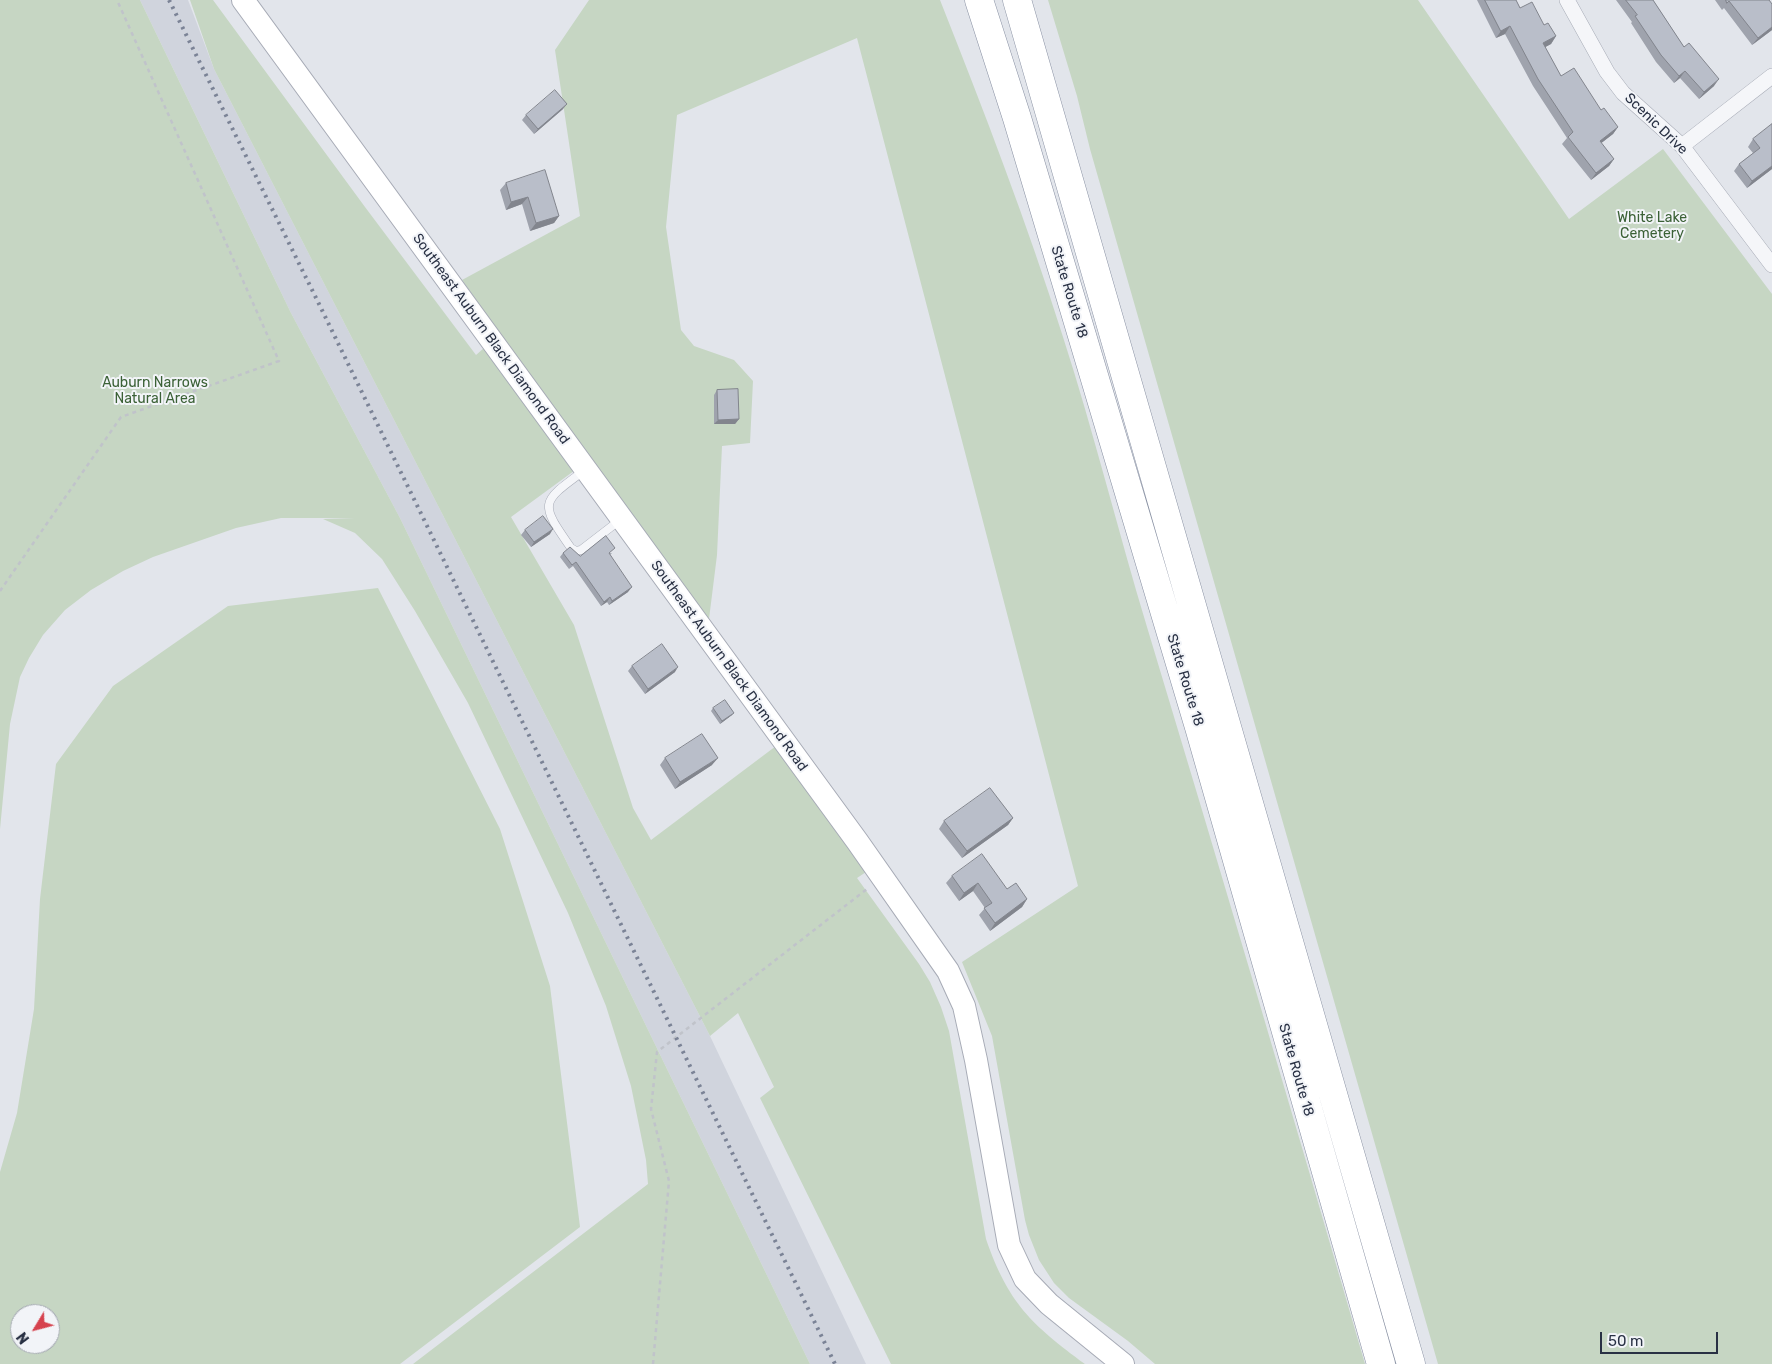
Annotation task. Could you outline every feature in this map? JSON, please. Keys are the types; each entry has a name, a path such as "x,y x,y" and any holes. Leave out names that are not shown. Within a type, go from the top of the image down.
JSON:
{"highway":[{"path":"960,0 1017,118"},
{"name":"State Route 18","path":"979,0 1017,118 1199,727 1381,1364"},
{"name":"State Route 18","path":"1017,0 1411,1364"}],"main road":[{"name":"Southeast Auburn Black Diamond Road","path":"243,0 622,518 948,971 964,1006 976,1060 1009,1245 1025,1279 1049,1304 1123,1364"}],"street":[{"name":"Scenic Drive","path":"1567,0 1607,72 1623,93 1682,146 1772,265"},
{"path":"1682,146 1772,76"}],"lane":[{"path":"586,470 553,494 548,504 551,519 572,548 576,551 581,550 622,518"}],"path":[{"path":"0,592 121,417 279,361 117,0"},
{"path":"653,1364 670,1181 651,1109 657,1052 882,878"}],"shaded area":[{"path":"140,0 188,0 214,69 710,1036 866,1364 810,1364 400,518 291,313"}],"green space":[{"name":"Auburn Narrows Natural Area","path":"0,0 140,0 291,313 400,518 810,1364 413,1364 648,1184 646,1160 631,1086 606,1006 568,913 468,703 415,611 382,559 355,533 323,519 355,518 281,518 236,528 153,557 123,571 91,590 65,610 43,635 20,677 10,724 0,829"},
{"path":"190,0 213,0 476,355 492,341 582,465 511,517 574,625 633,808 651,840 784,740 875,866 857,878 930,982 949,1031 986,1239 994,1261 1003,1280 1024,1311 1050,1337 1085,1364 891,1364 760,1098 774,1087 738,1013 710,1036 214,69"},
{"path":"589,0 940,0 1020,210 1074,373 1136,591 1365,1364 1155,1364 1128,1341 1069,1298 1054,1283 1039,1260 1029,1235 992,1036 962,962 1078,886 857,38 677,115 666,227 681,330 694,346 734,360 753,381 750,443 722,446 717,555 707,635 462,280 580,216 555,50"},
{"name":"White Lake Cemetery","path":"1048,0 1418,0 1569,219 1663,149 1772,294 1772,1364 1438,1364"},
{"path":"378,588 500,829 550,986 580,1227 400,1364 0,1364 0,1172 17,1113 34,1009 40,899 56,764 113,686 228,606"}],"building":[{"path":"1485,0 1516,0 1520,8 1532,2 1544,25 1548,23 1556,36 1543,43 1561,76 1574,68 1601,110 1604,108 1618,127 1600,141 1614,159 1596,173 1568,137 1573,132 1538,79 1510,26 1501,31"},
{"path":"1626,0 1653,0 1684,47 1689,43 1719,79 1704,92 1685,71 1679,76 1661,55"},
{"path":"1726,0 1769,0 1772,4 1772,27 1758,38 1729,1 1727,3"},
{"path":"555,90 567,104 538,129 526,115"},
{"path":"1772,124 1772,166 1752,181 1739,164 1760,148 1753,139"},
{"path":"545,170 559,216 536,223 528,197 511,202 506,183"},
{"path":"738,389 739,419 718,420 717,390"},
{"path":"543,516 553,529 534,542 525,530"},
{"path":"606,536 615,548 609,553 632,587 612,601 610,597 604,602 576,562 572,565 563,553 570,547 580,556"},
{"path":"662,644 678,667 648,689 632,666"},
{"path":"725,700 734,713 722,721 713,708"},
{"path":"702,734 718,758 680,782 665,758"},
{"path":"990,788 1013,818 967,851 944,821"},
{"path":"982,854 1007,889 1016,883 1027,899 995,923 984,908 992,903 978,883 964,893 952,876"}],"railway":[{"path":"169,0 835,1364"}]}
